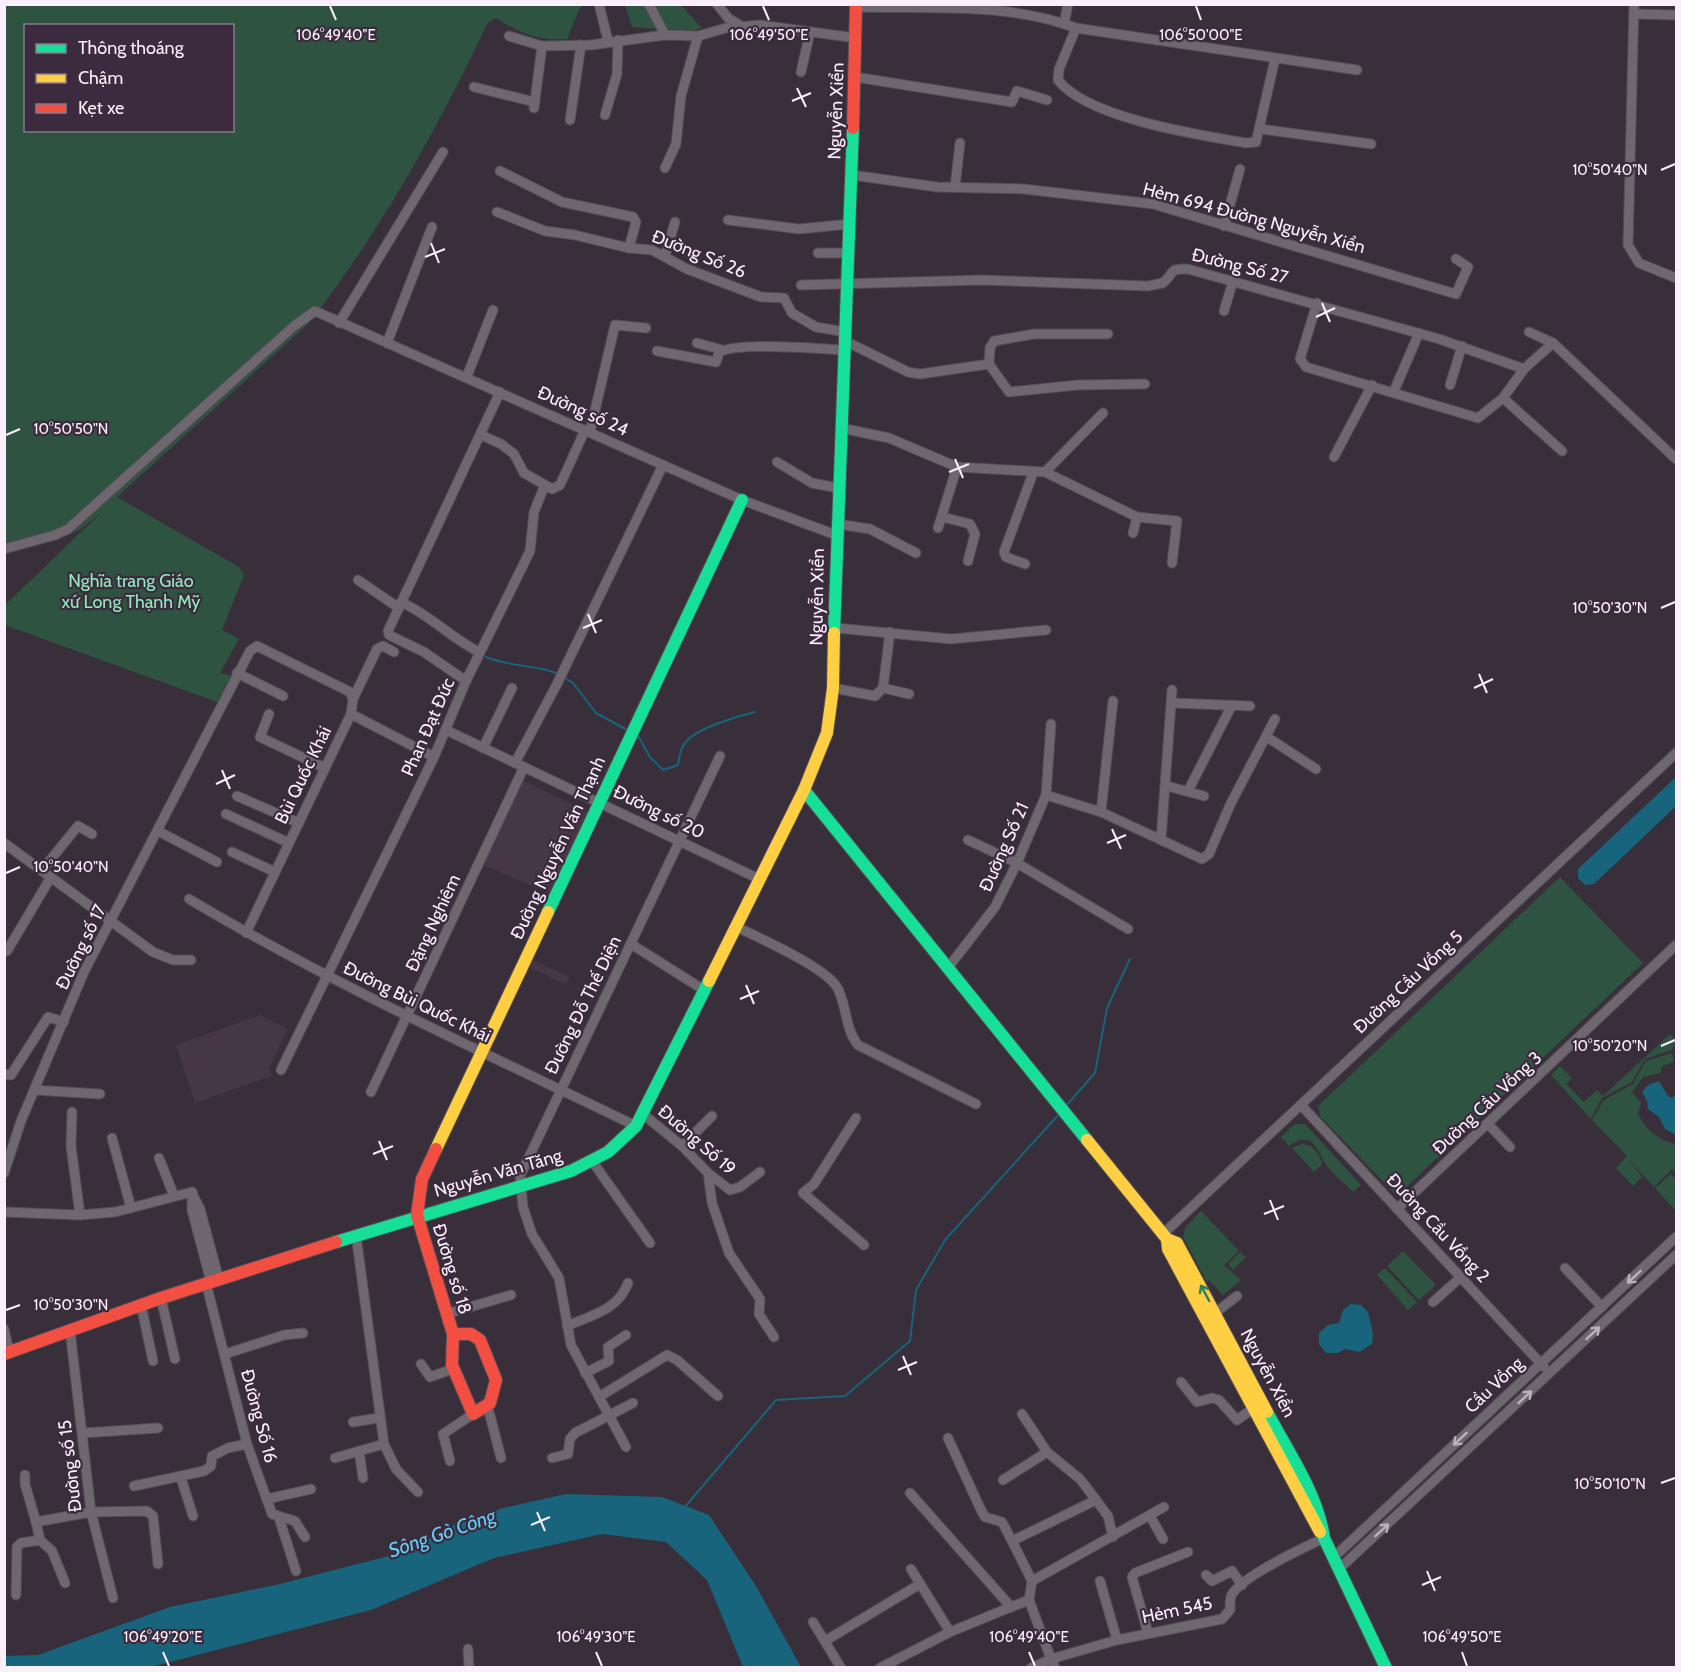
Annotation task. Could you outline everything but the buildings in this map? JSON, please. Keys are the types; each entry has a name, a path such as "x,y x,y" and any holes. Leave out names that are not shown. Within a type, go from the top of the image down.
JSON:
{"main road":[{"name":"Nguyễn Xiển","path":"804,790 827,733 833,688 836,628 836,530 848,284 856,6"},
{"name":"Đường Nguyễn Văn Thạnh","path":"417,1215 422,1179 742,500"},
{"name":"Nguyễn Văn Tăng","path":"7,1353 161,1298 417,1215 571,1172 608,1152 636,1126 643,1114 804,790"},
{"path":"804,790 947,969"},
{"name":"Nguyễn Xiển","path":"947,969 1053,1096 1165,1237 1170,1253 1255,1407 1315,1527 1323,1536 1386,1668"},
{"name":"Đường số 18","path":"417,1215 453,1334 449,1348 453,1369 473,1414"},
{"name":"Nguyễn Xiển","path":"1165,1237 1177,1243 1215,1313 1300,1474 1322,1524 1323,1536"},
{"name":"Đường số 18","path":"453,1334 471,1334 480,1340 496,1380 495,1390 487,1404"},
{"path":"473,1414 487,1404"}],"street":[{"path":"599,4 608,41"},
{"path":"649,4 665,35"},
{"path":"717,4 728,18 741,26"},
{"path":"1064,24 1068,4"},
{"path":"856,6 1016,9 1076,28 1357,70"},
{"path":"1677,15 1634,9 1629,245 1640,263 1677,278"},
{"path":"509,36 543,46 581,45 665,35 698,36 741,26 760,26 856,38"},
{"path":"1076,28 1059,69 1058,80 1066,90 1082,99 1126,116 1166,127 1246,143 1256,142 1261,129 1275,59"},
{"path":"801,72 810,32"},
{"path":"665,168 676,144 681,96 698,36"},
{"path":"605,115 617,74 618,40"},
{"path":"570,120 581,45"},
{"path":"474,87 534,105 543,46"},
{"path":"855,76 1012,102 1017,92 1047,100"},
{"path":"1261,129 1371,144"},
{"path":"955,187 960,143"},
{"path":"339,322 443,152"},
{"path":"1224,226 1240,169"},
{"name":"Đường Số 26","path":"500,171 567,203 597,207 633,217 636,222 629,248 644,249 665,256 687,269 761,297 784,298 792,313 845,341"},
{"name":"Hẻm 694 Đường Nguyễn Xiển","path":"852,175 955,187 1024,189 1153,204 1456,294 1468,268 1467,264 1456,259"},
{"path":"497,213 545,231 575,235 629,248"},
{"path":"728,220 799,229 850,224"},
{"path":"665,256 675,222"},
{"path":"387,343 432,227"},
{"path":"818,253 849,253"},
{"name":"Đường Số 27","path":"801,285 982,280 1154,285 1164,283 1170,272 1177,268 1317,303 1462,346 1524,369"},
{"path":"1224,311 1233,281"},
{"path":"1317,303 1300,358 1302,365 1478,418 1484,416 1503,398 1524,369 1553,343"},
{"path":"467,376 493,310"},
{"name":"Đường số 24","path":"4,549 55,535 68,529 294,326 311,313 318,311 742,500 836,530 870,529 916,553"},
{"path":"481,435 514,454 524,473 544,487 552,489 560,485 588,431 615,325 646,328"},
{"path":"1529,332 1553,343 1677,459"},
{"path":"1394,391 1419,333"},
{"path":"1108,334 1034,334 994,341 990,348 988,364 1009,392 1078,385 1145,384"},
{"path":"697,343 723,350 845,341 908,372 920,374 988,364"},
{"path":"1450,386 1462,346"},
{"path":"657,351 716,362 723,350"},
{"path":"1334,457 1372,386"},
{"path":"466,681 424,652 388,633 500,392"},
{"path":"1503,398 1562,451"},
{"path":"1045,472 1051,469 1065,449 1103,413"},
{"path":"841,428 890,438 957,467 1045,472 1137,517 1177,521 1172,563"},
{"path":"777,462 812,483 838,488"},
{"path":"514,763 564,670 663,465"},
{"path":"938,528 957,467"},
{"path":"1025,564 1006,557 1004,552 1033,472"},
{"name":"Phan Đạt Đức","path":"281,1070 434,757 466,681 530,551 534,512 544,487"},
{"path":"942,517 970,524 975,534 968,561"},
{"path":"1133,533 1137,517"},
{"path":"358,579 400,605 418,610 449,636 480,652"},
{"path":"836,628 951,639 1046,630"},
{"path":"833,688 875,696 883,687 890,632"},
{"name":"Đường số 17","path":"4,1173 34,1090 84,972 237,673 254,647 257,646 350,692 353,699"},
{"name":"Bùi Quốc Khái","path":"246,933 351,714 353,699 380,646 394,652"},
{"path":"237,673 283,696"},
{"path":"883,687 909,694"},
{"path":"483,748 512,688"},
{"path":"1161,840 1167,786 1172,690"},
{"path":"1101,812 1113,701"},
{"path":"1172,703 1250,706"},
{"path":"1188,791 1232,705"},
{"path":"269,714 260,737 325,768"},
{"path":"351,714 434,757"},
{"path":"1046,795 1101,812 1195,858 1202,859 1209,854 1231,802 1275,719"},
{"name":"Đường Số 21","path":"947,969 995,907 1046,795 1051,724"},
{"name":"Đường số 20","path":"446,730 759,879"},
{"path":"1267,737 1316,769"},
{"name":"Đường Cầu Vồng 5","path":"1165,1237 1301,1105 1677,753"},
{"name":"Đường Đỗ Thế Diện","path":"519,1186 523,1166 632,944 678,839 720,756"},
{"name":"Đặng Nghiêm","path":"371,1092 524,767"},
{"path":"1167,786 1204,796"},
{"path":"237,795 299,823"},
{"path":"226,814 289,843"},
{"path":"42,870 78,826 92,834"},
{"path":"158,831 217,862"},
{"path":"968,840 1017,863 1128,929"},
{"path":"4,843 163,957 173,960 191,960"},
{"path":"232,852 275,872"},
{"path":"6,952 51,877"},
{"name":"Đường Bùi Quốc Khái","path":"189,899 246,933 328,976 636,1126"},
{"path":"735,926 832,979 845,1004 852,1037 858,1045 976,1104"},
{"path":"632,944 704,990"},
{"name":"Đường Cầu Vồng 3","path":"1398,1209 1677,945"},
{"path":"4,1074 11,1075 48,1017 64,1022"},
{"path":"34,1090 100,1094"},
{"name":"Đường Cầu Vồng 2","path":"1301,1105 1550,1373"},
{"path":"72,1112 70,1146 80,1215"},
{"name":"Đường Số 19","path":"643,1114 730,1190 740,1187 760,1173"},
{"path":"682,1146 712,1116"},
{"path":"856,1118 814,1184 803,1193 864,1245"},
{"path":"1488,1124 1510,1147"},
{"path":"112,1138 130,1208"},
{"path":"159,1158 174,1196"},
{"path":"592,1161 650,1243"},
{"path":"708,1173 712,1203 729,1253 760,1299 759,1314 774,1337"},
{"path":"519,1186 532,1234 559,1278 571,1345 626,1447"},
{"path":"4,1212 80,1215 130,1208 192,1192 200,1209 212,1282"},
{"path":"356,1235 368,1307 378,1418 384,1444 396,1469 418,1492"},
{"name":"Cầu Vồng","path":"1333,1558 1677,1237"},
{"name":"Cầu Vồng","path":"1339,1569 1677,1255"},
{"path":"1565,1268 1602,1307"},
{"path":"1433,1302 1461,1277"},
{"name":"Đường Số 16","path":"212,1282 225,1354 248,1444 272,1514 295,1521 305,1537"},
{"path":"567,1326 616,1304 624,1295 628,1283"},
{"path":"446,1314 511,1295"},
{"path":"1215,1313 1237,1296"},
{"path":"161,1298 175,1359"},
{"path":"141,1305 153,1361"},
{"path":"4,1329 7,1353"},
{"name":"Đường số 15","path":"70,1330 91,1512 113,1598"},
{"path":"225,1354 284,1335 303,1333"},
{"path":"585,1373 609,1361 608,1347 626,1335"},
{"path":"598,1397 667,1355 677,1360 718,1396"},
{"path":"421,1364 430,1377 453,1369"},
{"path":"1181,1382 1197,1402 1212,1398 1219,1400 1237,1420 1255,1407"},
{"path":"552,1458 568,1454 570,1439 576,1433 633,1403"},
{"path":"487,1404 501,1458"},
{"path":"450,1461 442,1434 473,1414"},
{"path":"1022,1414 1047,1452 1080,1479 1108,1516 1113,1537"},
{"path":"353,1422 378,1418"},
{"path":"83,1433 158,1428"},
{"path":"948,1438 985,1517 1002,1522 1032,1581 1029,1600 1053,1663"},
{"path":"134,1486 181,1478 209,1469 212,1456 216,1453 248,1444"},
{"path":"334,1458 384,1444"},
{"path":"359,1451 363,1478"},
{"path":"1003,1480 1047,1452"},
{"path":"26,1475 25,1484 40,1540 52,1551 65,1583"},
{"path":"181,1478 193,1516"},
{"path":"267,1499 311,1489"},
{"path":"910,1493 1011,1607"},
{"path":"1012,1541 1096,1500"},
{"path":"1032,1581 1164,1507"},
{"path":"36,1522 91,1512 150,1512 158,1564"},
{"path":"1150,1516 1163,1539"},
{"path":"279,1518 296,1571"},
{"path":"1206,1575 1212,1581 1232,1571 1242,1585 1323,1536"},
{"path":"16,1595 17,1547 21,1543 40,1540"},
{"path":"1148,1633 1132,1577 1135,1573 1188,1552"},
{"path":"911,1569 950,1632"},
{"path":"1100,1581 1117,1640"},
{"path":"825,1641 920,1584"},
{"name":"Hẻm 545","path":"1031,1668 1053,1663 1117,1640 1222,1619 1230,1610 1230,1598 1242,1585"},
{"path":"880,1668 950,1632 1029,1600"},
{"path":"813,1622 841,1668"},
{"path":"468,1649 469,1668"}],"shaded area":[{"path":"522,780 591,813 553,895 481,864"},
{"path":"529,958 570,977 565,984 526,966"},
{"path":"260,1015 288,1029 269,1068 272,1076 195,1103 176,1045"}],"green space":[{"name":"Nghĩa trang Giáo xứ Long Thạnh Mỹ","path":"5,5 585,5 580,8 567,39 546,39 530,35 495,18 487,24 428,140 384,216 309,323 117,497 239,567 244,575 222,630 239,639 220,673 232,676 217,702 5,625 5,605 104,510 81,529 57,540 5,552"},
{"path":"625,5 681,5 702,28 691,31 632,27"},
{"path":"1560,877 1643,963 1397,1196 1320,1116 1318,1106"},
{"path":"1670,1034 1676,1041 1672,1050 1645,1059 1632,1082 1602,1098 1591,1119 1551,1075 1560,1066 1572,1078 1566,1084 1584,1102 1597,1090 1603,1096"},
{"path":"1672,1053 1674,1061 1662,1067 1660,1073 1643,1077 1632,1092 1641,1103 1638,1113 1648,1129 1670,1143 1676,1144 1676,1173 1672,1169 1654,1187 1628,1159 1642,1177 1633,1186 1616,1168 1627,1156 1592,1120 1604,1100 1633,1084 1646,1061"},
{"path":"1295,1124 1305,1124 1361,1185 1353,1192 1331,1170 1316,1147 1308,1140 1289,1146 1281,1137"},
{"path":"1302,1144 1313,1148 1319,1156 1322,1164 1314,1172 1292,1148"},
{"path":"1671,1174 1676,1180 1676,1211 1655,1188"},
{"path":"1201,1211 1239,1251 1224,1265 1241,1280 1223,1295 1209,1280 1207,1282 1183,1237 1185,1228"},
{"path":"1403,1251 1436,1285 1419,1300 1387,1266"},
{"path":"1240,1252 1246,1257 1233,1270 1228,1264"},
{"path":"1385,1268 1417,1302 1408,1310 1377,1275"}],"water":[{"path":"1676,777 1676,806 1594,884 1585,885 1578,878 1578,869"},
{"path":"1659,1081 1668,1096 1672,1098 1676,1094 1676,1135 1665,1129 1659,1117 1648,1109 1642,1092 1648,1085"},
{"path":"1351,1304 1361,1305 1368,1312 1373,1332 1372,1344 1359,1352 1345,1349 1338,1353 1326,1353 1319,1344 1319,1333 1328,1325 1339,1323 1343,1310"},
{"name":"Sông Gò Công","path":"566,1494 662,1497 709,1515 756,1586 801,1667 743,1667 707,1580 666,1542 602,1534 494,1558 371,1610 151,1667 5,1667 5,1656 38,1655 170,1607 280,1584 404,1552 458,1523 503,1508"}],"waterway":[{"path":"486,657 558,674"},
{"path":"563,677 573,683 596,713 629,731"},
{"path":"637,734 650,757 663,770 678,765 683,745 697,733 755,712"},
{"path":"1065,1107 1095,1073 1107,1008 1130,959"},
{"path":"684,1508 776,1400 845,1396 910,1341 916,1290 945,1240 1060,1113"}],"traffic: fast":[{"path":"834,633 853,128"},
{"path":"548,912 742,500"},
{"path":"804,790 1087,1140"},
{"path":"336,1242 571,1171 608,1152 636,1126 709,981"},
{"path":"1267,1412 1309,1489 1321,1522 1324,1538 1386,1668"}],"traffic: slow":[{"path":"709,981 804,790 827,733 833,688 834,633"},
{"path":"436,1149 548,912"},
{"path":"1087,1140 1167,1239 1177,1243 1267,1412"},
{"path":"1167,1239 1168,1249 1320,1532"}],"traffic: jam":[{"path":"853,128 856,4"},
{"path":"436,1149 422,1179 417,1215 453,1334 471,1334 480,1340 496,1380 490,1403 473,1414 452,1365 453,1334"},
{"path":"4,1354 161,1298 336,1242"}]}
